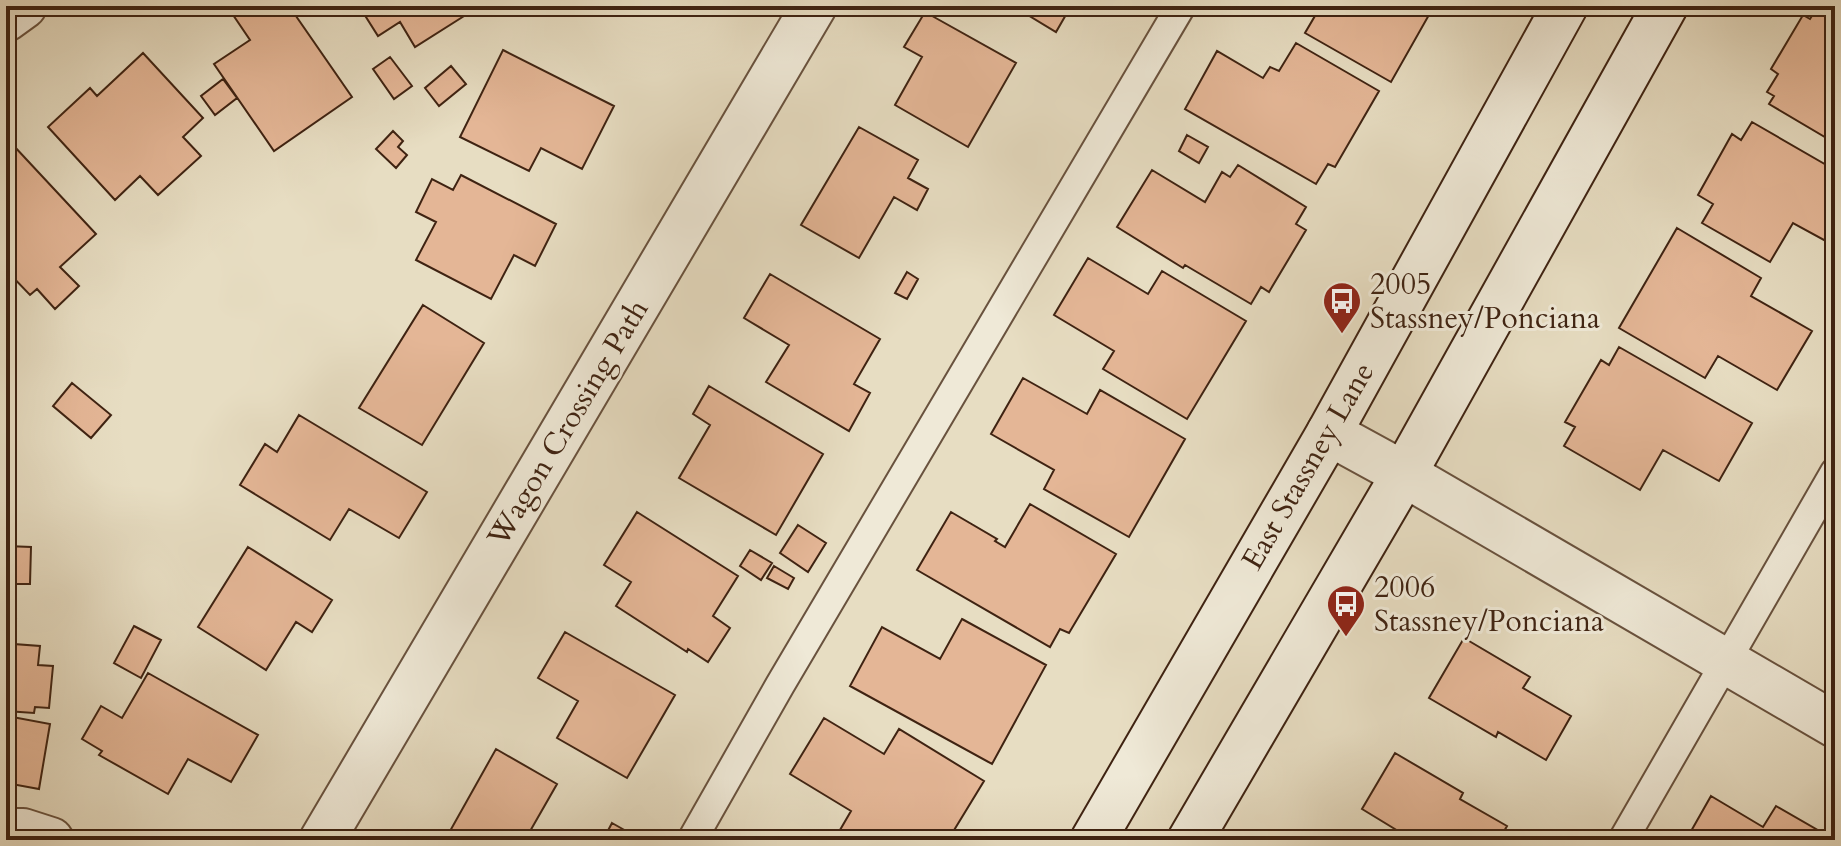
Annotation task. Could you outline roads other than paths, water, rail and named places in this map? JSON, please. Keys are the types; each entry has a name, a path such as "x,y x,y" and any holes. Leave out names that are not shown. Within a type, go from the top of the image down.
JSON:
{"main road":[{"path":"6,19 24,6"},
{"name":"Wagon Crossing Path","path":"322,840 814,6"},
{"name":"East Stassney Lane","path":"1093,840 1329,433 1565,6"},
{"path":"1190,840 1404,474 1665,6"},
{"path":"1329,433 1835,725"},
{"path":"6,831 23,831 51,840"}],"lane":[{"path":"692,840 1181,6"},
{"path":"1623,840 1835,472"}],"place":[{"name":"2005 Stassney/Ponciana","path":"1342,335"},
{"name":"2006 Stassney/Ponciana","path":"1346,638"}]}
